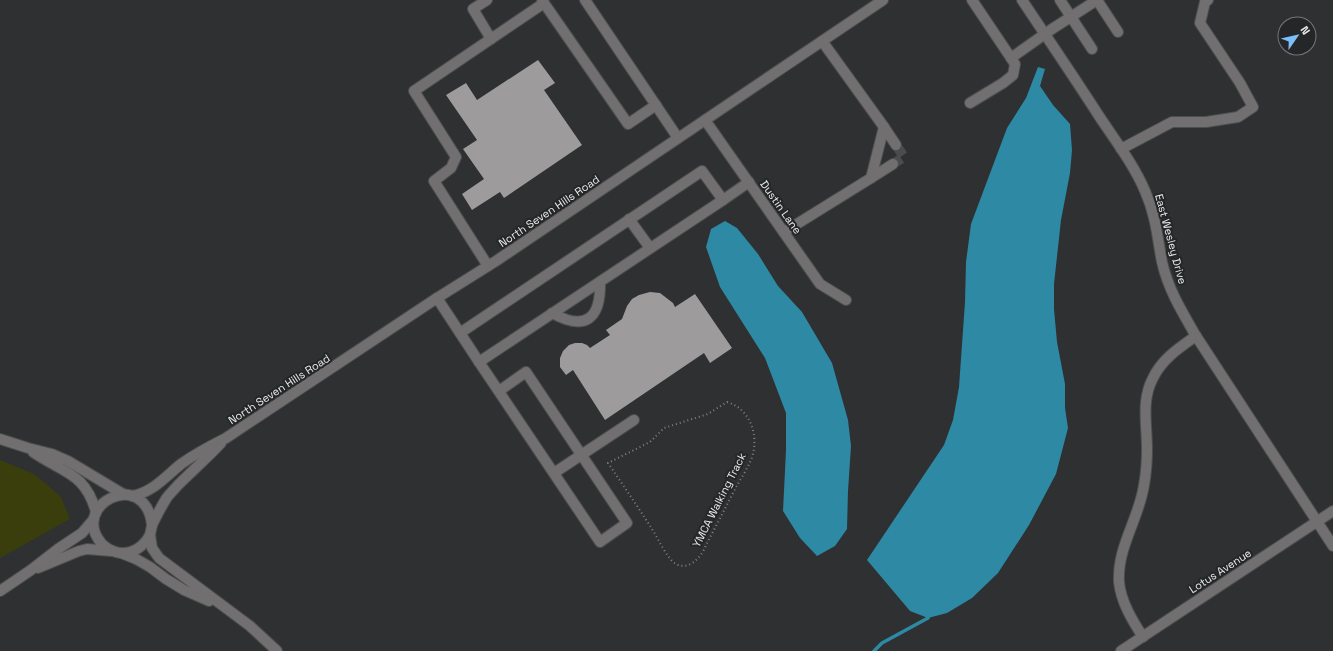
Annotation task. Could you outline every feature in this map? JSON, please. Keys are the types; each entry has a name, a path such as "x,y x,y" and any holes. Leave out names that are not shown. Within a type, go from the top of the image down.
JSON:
{"street":[{"path":"487,0 473,9 491,39"},
{"path":"585,0 678,138"},
{"name":"North Seven Hills Road","path":"128,495 141,494 158,485 191,457 226,438 437,298 488,266 883,0"},
{"path":"970,103 1014,75 1015,64 972,0"},
{"name":"East Wesley Drive","path":"1022,0 1121,149 1145,191 1157,227 1162,262 1174,298 1196,336 1333,546"},
{"path":"1060,0 1092,49"},
{"path":"1011,58 1097,0 1118,32"},
{"path":"1121,149 1172,122 1206,122 1238,117 1253,107 1200,22 1205,2 1208,0"},
{"path":"488,266 434,181 451,168 456,157 414,91 543,2 628,124 656,105"},
{"path":"822,41 896,145"},
{"name":"Dustin Lane","path":"705,120 820,284 846,300"},
{"path":"871,178 884,127"},
{"path":"784,232 893,164"},
{"path":"460,333 702,170 723,200"},
{"path":"479,362 749,182"},
{"path":"629,219 650,248"},
{"path":"552,314 574,322 587,320 597,309 600,296 600,282"},
{"path":"437,298 498,391 600,542 627,523 526,372 498,391"},
{"path":"1143,637 1131,618 1122,599 1119,570 1121,556 1144,487 1147,449 1145,409 1148,391 1153,378 1162,364 1174,351 1196,336"},
{"path":"554,473 634,420"},
{"name":"North Seven Hills Road","path":"151,530 167,497 191,471 210,455 226,438"},
{"path":"0,440 52,454 68,460 128,495 140,500 147,507 151,516 152,548 159,558 250,626 277,651"},
{"path":"28,448 46,461 65,470 87,488 90,494 95,516 95,531 98,540 104,546 136,559 184,590 223,607"},
{"path":"0,591 82,533 95,516 99,506 106,500 114,496 128,495"},
{"name":"Lotus Avenue","path":"1121,651 1333,511"},
{"path":"31,570 87,549 130,552 138,549 145,543 151,530"}],"path":[{"name":"YMCA Walking Track","path":"727,402 734,404 749,418 754,443 751,459 706,545 703,554 690,565 678,565 672,561 608,463 650,442 664,428 708,414 727,402"}],"green space":[{"path":"0,460 34,474 45,483 61,497 70,519 0,558"}],"water":[{"path":"1038,67 1045,69 1040,86 1053,105 1070,124 1072,150 1070,173 1061,220 1054,284 1054,309 1057,342 1065,384 1065,408 1068,428 1056,474 1029,525 998,573 972,598 947,613 928,618 910,611 867,560 944,445 953,420 959,387 965,302 966,262 971,224 1007,128 1026,98"},
{"path":"725,221 737,228 758,254 778,286 802,312 832,363 848,420 851,446 847,529 835,546 817,556 800,538 783,511 786,413 765,358 720,287 706,247 711,229"}],"building":[{"path":"538,60 555,83 544,90 582,145 504,198 500,192 472,210 462,194 484,179 463,149 477,140 446,95 466,83 477,100"},
{"path":"650,292 660,293 673,303 675,307 695,294 732,348 710,363 704,353 605,420 573,370 566,375 560,367 560,358 563,351 569,345 582,343 590,348 610,335 606,330 622,319 627,306 632,299"}],"waterway":[{"path":"874,651 882,643 928,618"}],"tunnel":[{"path":"893,164 904,157 896,145"}]}
